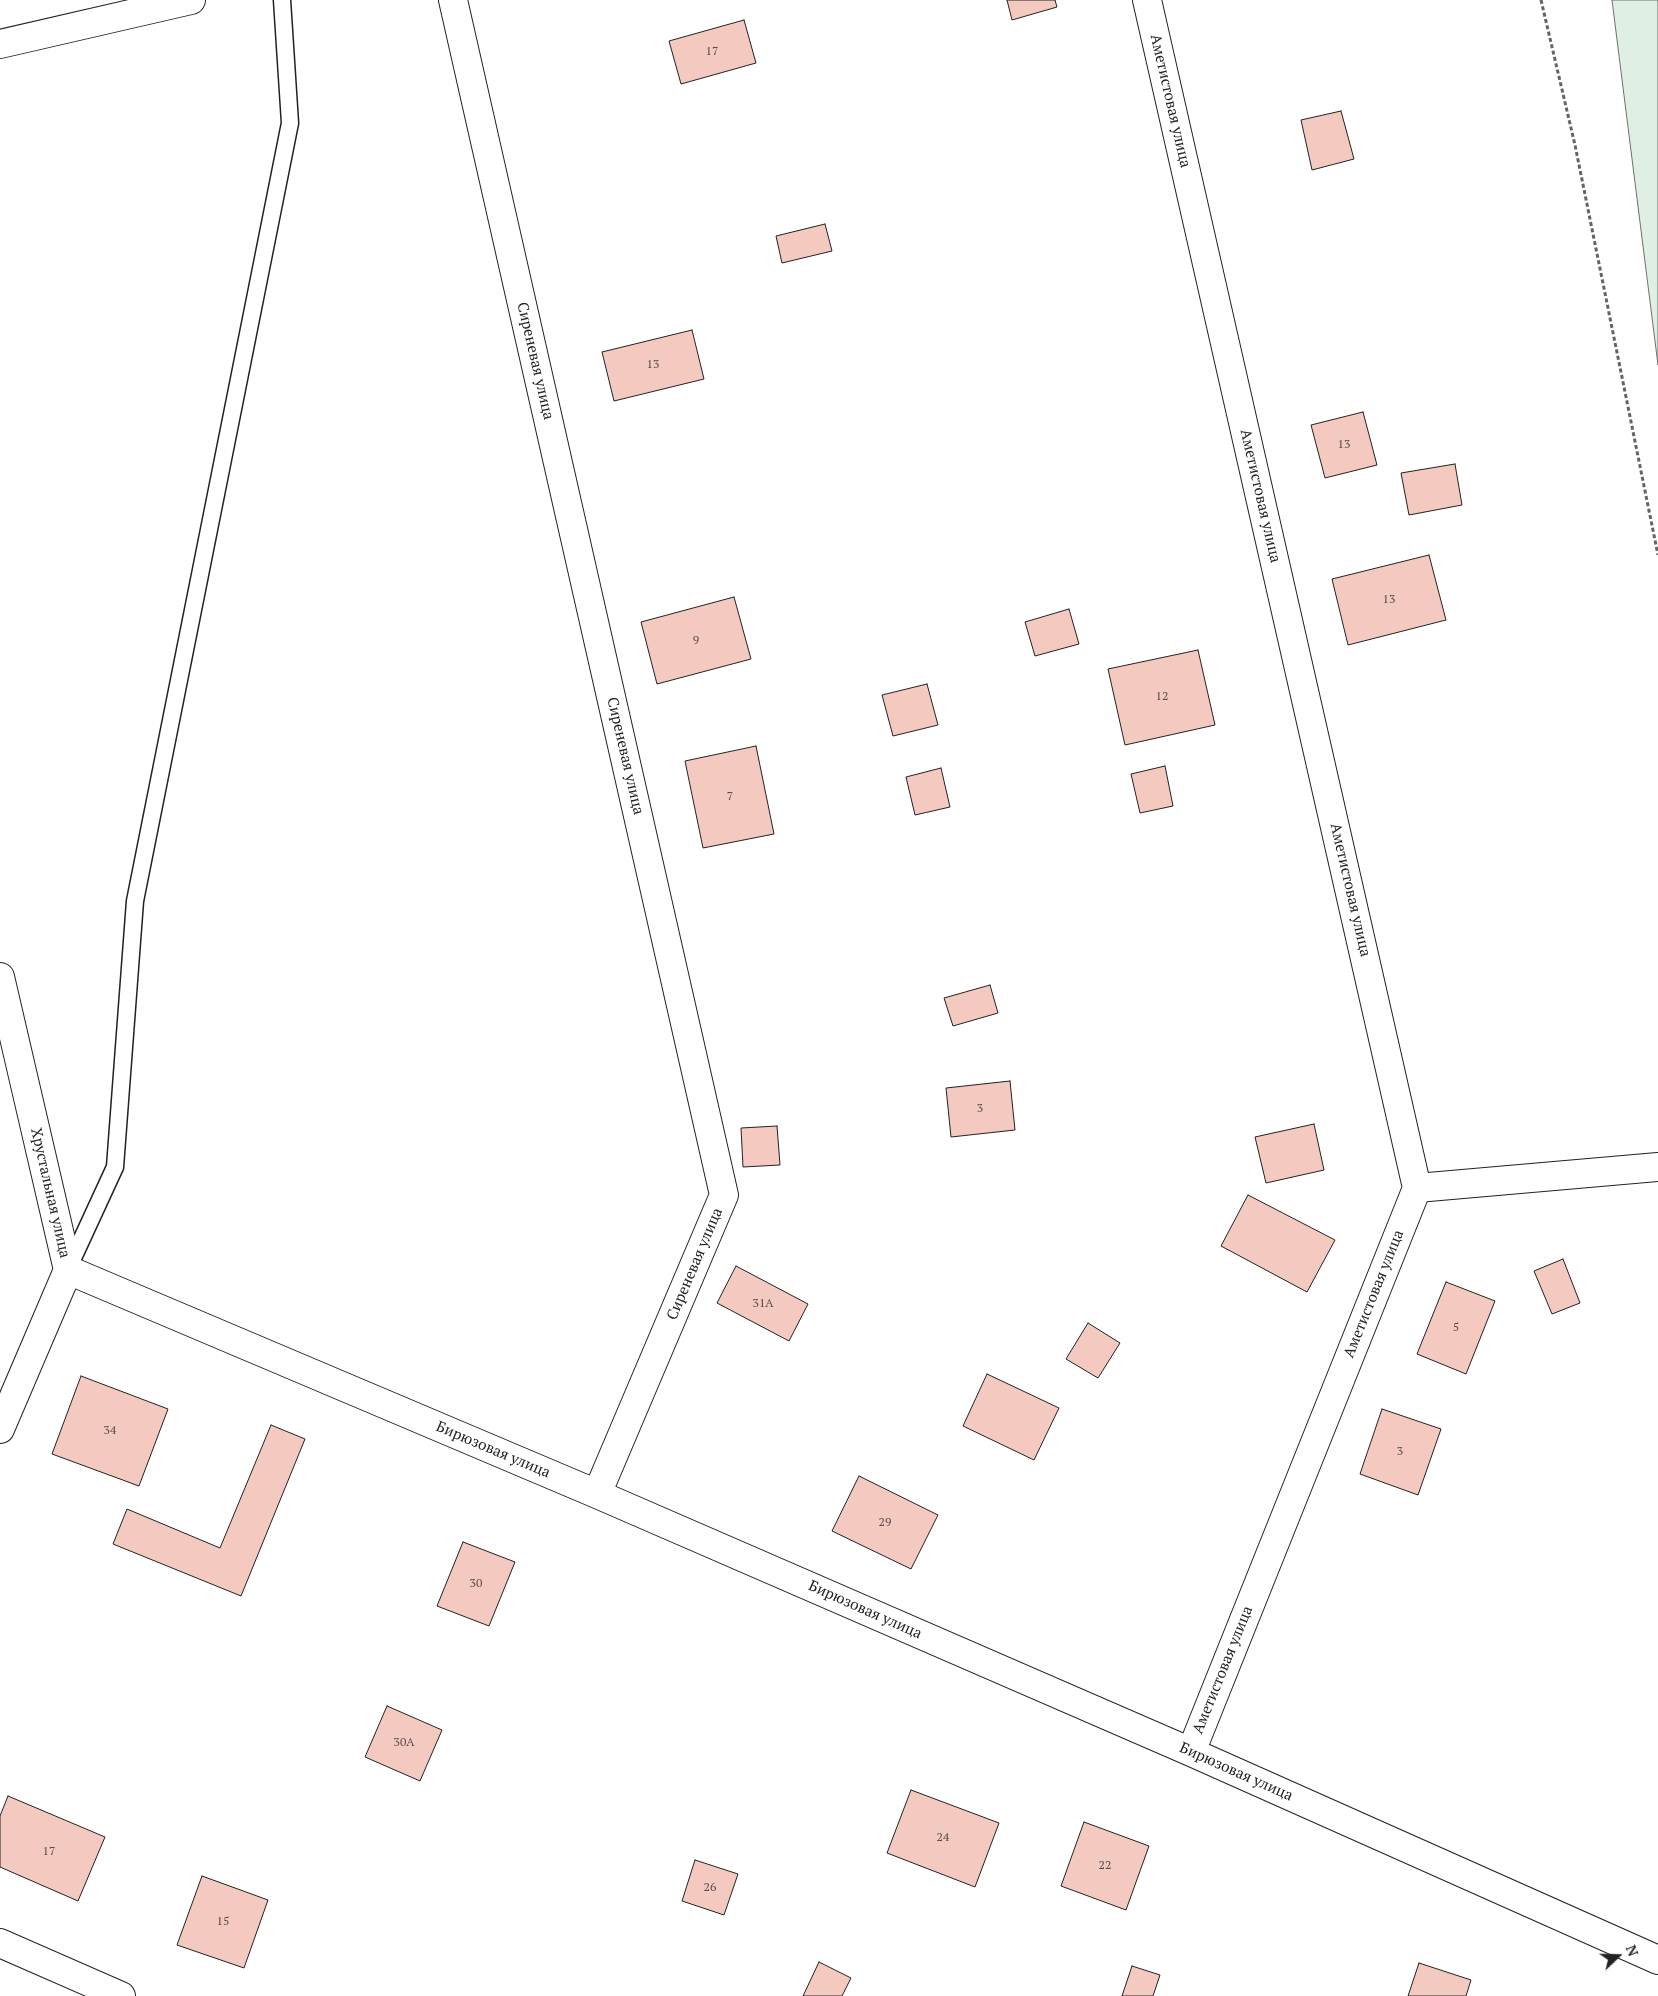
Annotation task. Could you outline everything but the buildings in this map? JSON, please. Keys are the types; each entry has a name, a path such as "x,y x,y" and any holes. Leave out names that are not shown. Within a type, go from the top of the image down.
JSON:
{"street":[{"path":"0,44 191,0"},
{"name":"Сиреневая улица","path":"453,0 724,1195 597,1494"},
{"name":"Аметистовая улица","path":"1147,0 1417,1188 1190,1752"},
{"name":"Хрустальная улица","path":"0,977 68,1270 0,1429"},
{"path":"1417,1188 1658,1167"},
{"name":"Бирюзовая улица","path":"68,1270 597,1494 1190,1752 1658,1960"},
{"path":"0,1943 122,1996"}],"lane":[{"path":"68,1270 115,1167 135,901 290,123 282,0"}],"path":[{"path":"1541,0 1576,145 1658,555"}],"green space":[{"path":"1612,0 1658,0 1658,365"}]}
